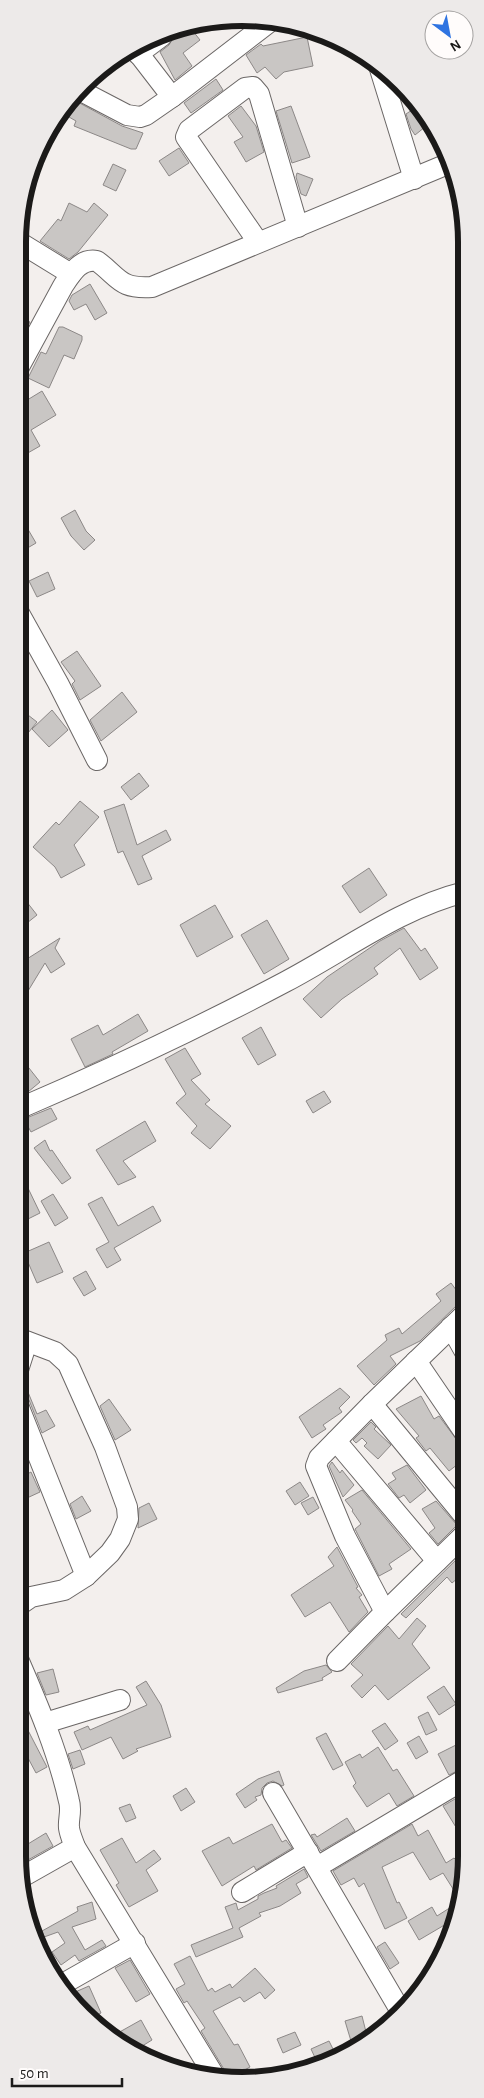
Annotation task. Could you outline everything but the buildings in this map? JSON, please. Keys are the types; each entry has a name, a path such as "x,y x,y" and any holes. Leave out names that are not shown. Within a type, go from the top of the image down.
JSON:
{"street":[{"path":"86,93 134,117 146,115 262,27"},
{"path":"138,53 172,97"},
{"path":"384,80 414,179"},
{"path":"258,242 186,137 189,130 245,88 253,87 259,94 298,227"},
{"path":"26,354 71,274 78,266 91,260 97,261 118,281 128,286 138,288 152,287 443,166"},
{"path":"26,246 71,274"},
{"path":"26,626 58,683 97,760"},
{"path":"26,1105 167,1043 282,984 411,911 458,894"},
{"path":"385,1612 352,1552 316,1470 316,1466 319,1458 458,1321"},
{"path":"26,1341 62,1356 73,1371 105,1447 126,1507 128,1519 120,1539 86,1576 64,1590 31,1597 26,1600"},
{"path":"416,1361 458,1424"},
{"path":"372,1404 458,1510"},
{"path":"26,1425 86,1576"},
{"path":"336,1442 437,1561"},
{"path":"337,1661 458,1540"},
{"path":"26,1678 44,1722 70,1802 69,1827 75,1847 211,2070"},
{"path":"44,1722 120,1700"},
{"path":"242,1892 313,1859 458,1782"},
{"path":"273,1794 313,1859 398,2006"},
{"path":"27,1873 75,1847"},
{"path":"67,1981 135,1943"}]}
